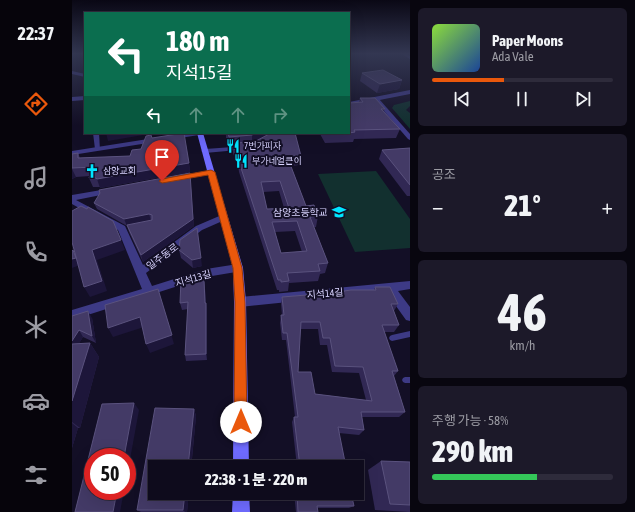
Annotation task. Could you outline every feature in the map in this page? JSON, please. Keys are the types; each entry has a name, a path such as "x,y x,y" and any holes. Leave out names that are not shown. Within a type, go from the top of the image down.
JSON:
{"main road":[{"path":"199,134 238,268 240,302 241,460"},
{"path":"241,500 241,512"}],"street":[{"path":"350,104 376,100 410,92"},
{"path":"72,99 84,98"},
{"path":"376,100 410,138"},
{"path":"96,134 98,149"},
{"path":"72,153 193,134"},
{"path":"205,151 253,148"},
{"path":"170,180 211,172"},
{"path":"72,198 125,188"},
{"path":"72,201 126,229 148,292"},
{"name":"일주동로","path":"141,272 199,228 224,217"},
{"name":"지석13길","path":"72,315 206,273 238,268"},
{"name":"지석14길","path":"240,302 410,285"},
{"path":"389,287 410,316"}],"lane":[{"path":"392,338 410,334"}],"green space":[{"path":"410,101 410,106 406,110 410,113 410,129 392,108 394,105"},
{"path":"376,171 410,219 410,248 355,252 318,174"}],"building":[{"path":"370,78 398,78 402,80 380,84"},
{"path":"360,98 375,98 385,109 381,109 400,129 354,130 355,132 350,133 350,103 363,102"},
{"path":"184,134 189,163 97,179 89,178 94,167 72,168 72,154 78,153 78,158 130,156 132,150 141,149 146,136 151,135 152,138"},
{"path":"228,134 254,134 252,135 229,137"},
{"path":"269,134 295,134 301,156 287,156 306,206 314,205 318,216 310,217 328,263 318,264 320,271 287,273 289,281 281,282 281,280 278,280 239,162 238,154 237,155 233,143 254,142","holes":["280,181 289,208 267,209 261,182","297,221 307,251 281,253 272,222"]},
{"path":"410,148 410,185 382,150"},
{"path":"190,173 193,219 141,255 127,225 152,220 152,215 149,214 124,219 94,203 100,193 99,190"},
{"path":"81,206 87,209 88,207 113,221 121,240 92,250 102,281 84,287 72,242 72,211"},
{"path":"197,228 201,258 192,260 179,250 180,240"},
{"path":"73,250 76,258 72,259 72,251"},
{"path":"200,278 204,280 206,303 206,354 185,355 188,302 180,303 181,279"},
{"path":"375,287 390,287 398,304 391,304 399,325 382,325 398,371 392,371 405,412 361,412 364,430 338,427 345,460 299,460 294,417 298,417 287,333 283,333 281,315 284,315 282,297 344,292 351,290 376,290","holes":["301,322 320,322 323,338 330,338 335,366 363,367 372,401 315,394 311,372 298,372"]},
{"path":"158,289 172,335 146,344 140,317 108,328 105,305"},
{"path":"88,311 92,336 79,330 72,341 72,316"},
{"path":"90,343 72,401 72,344"},
{"path":"134,403 126,448 91,448 102,404"},
{"path":"155,408 194,409 189,460 148,460 148,500 184,500 183,510 137,510"},
{"path":"381,461 410,462 410,505 390,504"},
{"path":"84,476 84,500 115,500 113,512 75,512"},
{"path":"297,500 353,500 354,506 317,506 318,512 298,512"}],"place":[{"name":"7번가피자","path":"233,146"},
{"name":"부가네얼큰이","path":"241,161"},
{"name":"삼양교회","path":"92,171"},
{"name":"삼양초등학교","path":"339,212"}],"route":[{"path":"162,181 211,172 237,260 238,268 240,302 241,422"}]}
